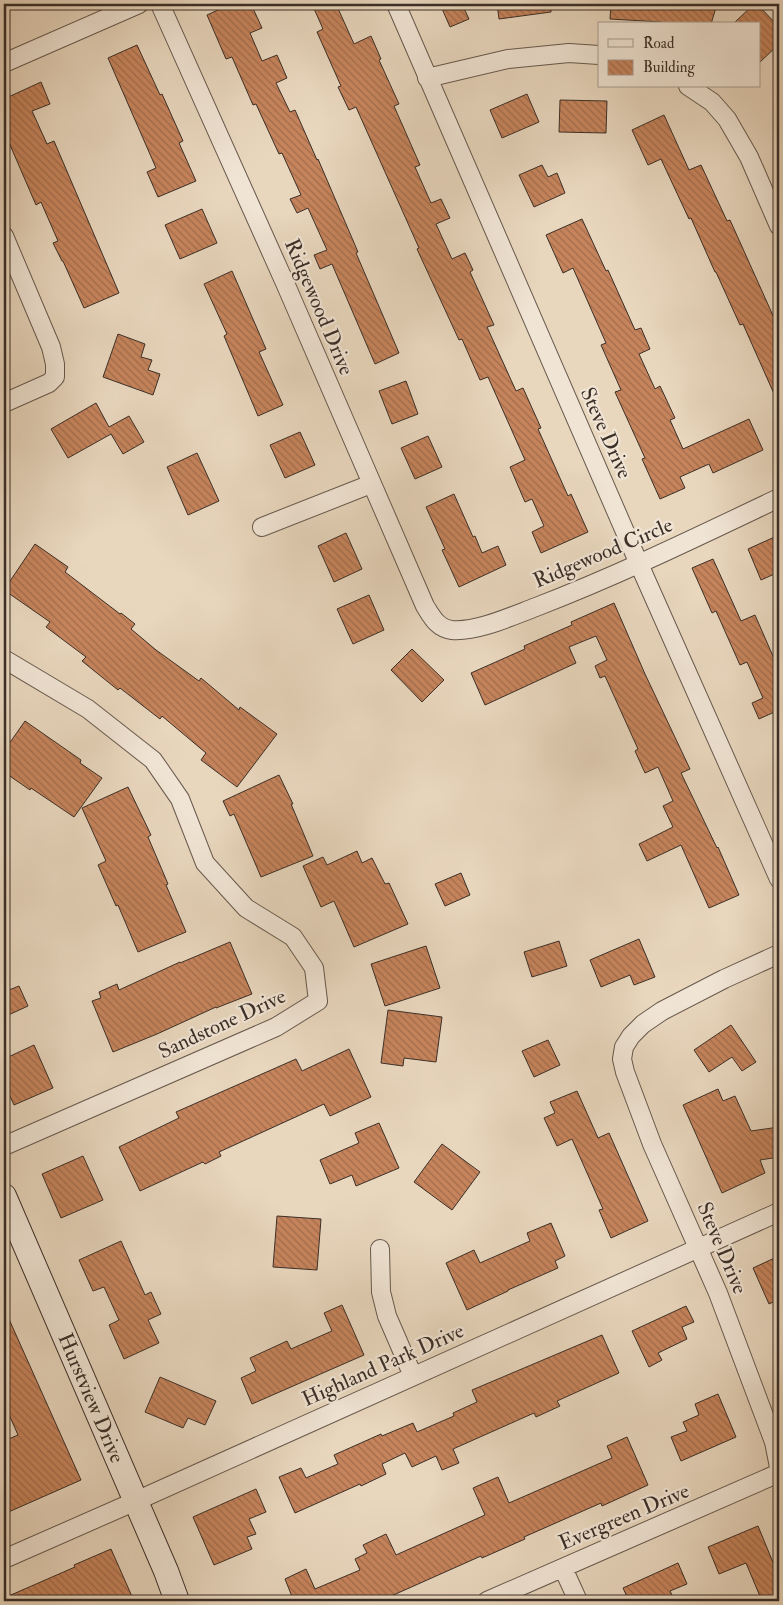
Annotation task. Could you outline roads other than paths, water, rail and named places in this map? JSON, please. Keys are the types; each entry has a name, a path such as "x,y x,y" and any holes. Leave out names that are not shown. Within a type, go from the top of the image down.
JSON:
{"street":[{"path":"4,63 140,4"},
{"name":"Ridgewood Drive","path":"160,4 285,283 425,606 435,622 440,626"},
{"name":"Steve Drive","path":"396,4 639,564 779,879"},
{"path":"427,78 508,59 569,53 598,55"},
{"path":"691,88 712,102 727,119 749,157 779,226"},
{"path":"4,236 51,347 55,364 55,377 49,384 4,403"},
{"path":"262,527 371,484"},
{"name":"Ridgewood Circle","path":"440,626 451,630 466,629 495,622 587,587 779,498"},
{"name":"Sandstone Drive","path":"4,660 88,710 153,760 180,799 205,863 246,908 293,937 304,952 314,968 318,1000 276,1027 4,1146"},
{"name":"Steve Drive","path":"779,954 724,979 662,1011 643,1024 631,1036 624,1048 622,1059 652,1144 718,1293 774,1442 779,1467"},
{"name":"Hurstview Drive","path":"4,1196 166,1571 177,1601"},
{"name":"Highland Park Drive","path":"4,1559 136,1502 779,1212"},
{"path":"380,1249 381,1292 387,1316 413,1376"},
{"name":"Evergreen Drive","path":"487,1601 779,1473"},
{"path":"563,1568 578,1601"}]}
